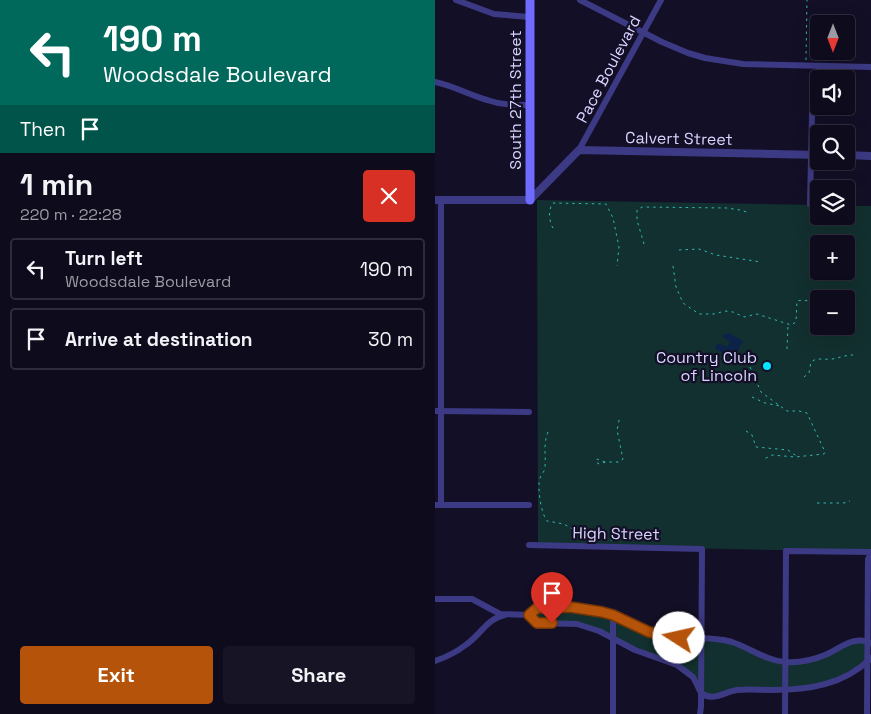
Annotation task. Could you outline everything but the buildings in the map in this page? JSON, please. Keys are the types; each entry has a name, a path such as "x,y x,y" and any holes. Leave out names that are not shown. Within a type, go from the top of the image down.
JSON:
{"main road":[{"name":"South 27th Street","path":"530,0 530,200"}],"street":[{"path":"456,0 493,14 530,17"},
{"path":"580,0 678,50 714,60 743,64 871,67"},
{"name":"Pace Boulevard","path":"579,150 661,0"},
{"path":"814,125 813,100 819,66"},
{"path":"435,82 460,89 487,100 511,105 530,105"},
{"path":"529,505 438,505 438,200 530,200 579,150"},
{"name":"Calvert Street","path":"579,150 810,155"},
{"path":"855,155 871,156"},
{"path":"530,173 533,180 537,183 549,179"},
{"path":"438,411 529,412"},
{"name":"High Street","path":"529,545 702,549 701,638"},
{"path":"785,714 786,551 871,553 868,559 869,660 867,714"},
{"path":"435,599 472,599 493,611 507,615 529,615 537,608 570,607 590,609 613,615 638,628 659,635 732,642 767,658 785,662 814,659 854,641 869,642"},
{"path":"435,660 457,651 477,635 490,621 507,615"},
{"path":"529,615 537,623 577,624 589,627 635,650 677,665 693,677 701,693 705,696 716,697 738,690 804,689 842,678 869,660"},
{"path":"613,615 613,714"},
{"path":"700,714 701,638"}],"path":[{"path":"805,65 807,0"},
{"path":"553,228 550,220 550,207 553,203 606,204 613,218 619,247 617,266"},
{"path":"644,244 636,216 637,210 641,206 727,208 749,213"},
{"path":"679,250 699,249 716,255 761,262"},
{"path":"673,266 676,287 683,303 699,314 714,314 725,311 744,317 757,314 788,324 796,322 797,301 810,301"},
{"path":"787,349 788,324"},
{"path":"804,377 809,372 811,362 815,359 832,359 853,355"},
{"path":"750,367 758,389 787,411 807,413 825,449 824,454 798,457 772,455 764,459"},
{"path":"752,397 765,403 781,406"},
{"path":"605,462 619,462 623,459 617,430 620,416"},
{"path":"746,431 752,435 756,447 788,450 798,457"},
{"path":"548,432 545,442 545,468 540,478 540,502 543,515 547,521 564,524 592,540"},
{"path":"817,503 844,503 850,501"},
{"path":"600,540 612,540 621,536"}],"green space":[{"name":"Country Club of Lincoln","path":"537,200 810,205 810,225 855,225 855,206 871,206 871,552 538,545"},
{"path":"537,608 590,609 649,632 719,639 767,658 802,661 841,647 867,641 867,662 818,687 738,690 705,696 686,671 589,627 537,623 529,615"}],"water":[{"path":"729,333 743,341 733,359 715,349 718,343 727,347 730,342 722,335"}],"place":[{"name":"Country Club of Lincoln","path":"767,366"}],"route":[{"path":"552,623 537,623 529,615 537,608 570,607 590,609 613,615 649,632 671,638 679,638"}]}
